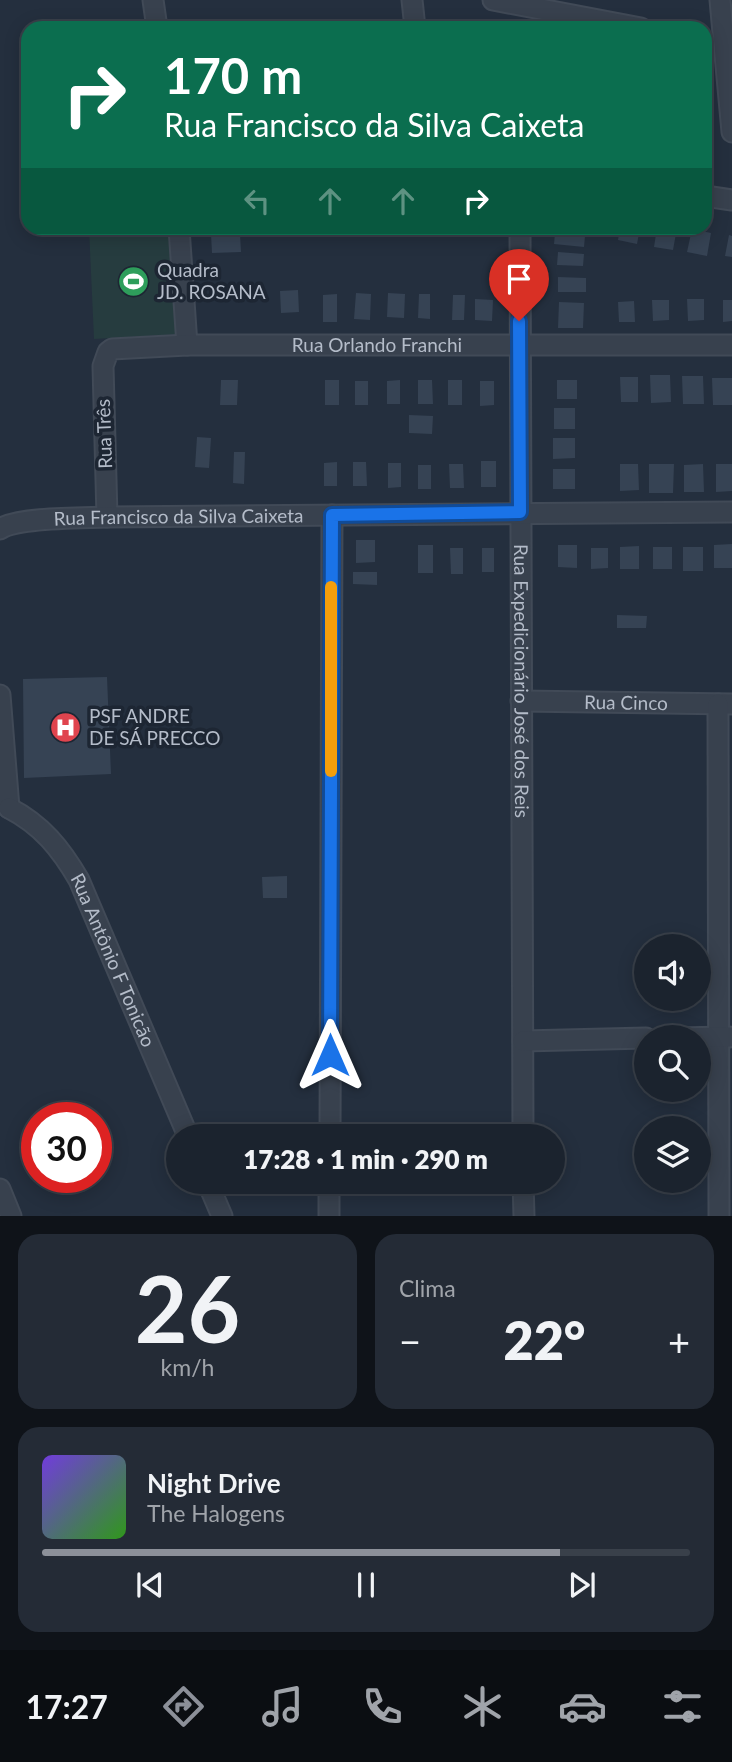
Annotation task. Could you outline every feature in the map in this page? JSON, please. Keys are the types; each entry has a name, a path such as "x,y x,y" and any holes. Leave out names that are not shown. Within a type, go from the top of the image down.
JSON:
{"street":[{"path":"153,0 156,21"},
{"path":"412,0 414,21"},
{"path":"493,0 604,21"},
{"path":"720,0 721,43 732,132"},
{"path":"712,196 732,200"},
{"path":"179,235 187,345"},
{"name":"Rua Expedicionário José dos Reis","path":"520,235 523,1124"},
{"name":"Rua Orlando Franchi","path":"108,352 130,346 187,345 732,345"},
{"name":"Rua Três","path":"107,517 102,387 103,362 108,352"},
{"name":"Rua Francisco da Silva Caixeta","path":"1,528 41,521 107,517 732,512"},
{"path":"330,1124 332,515"},
{"path":"0,695 5,811"},
{"name":"Rua Cinco","path":"521,701 725,704"},
{"path":"719,1216 725,1037 725,704"},
{"name":"Rua Antônio F Tonicão","path":"5,811 34,822 63,853 79,880 183,1124"},
{"path":"523,1041 634,1038"},
{"path":"0,1189 11,1216"},
{"path":"213,1194 222,1216"},
{"path":"329,1194 329,1216"},
{"path":"523,1194 524,1216"}],"green space":[{"name":"Quadra JD. ROSANA","path":"89,235 172,235 181,334 94,339"}],"building":[{"path":"211,235 240,235 241,252 212,253"},
{"path":"555,235 585,236 584,247 554,244"},
{"path":"619,235 639,235 637,244 618,240"},
{"path":"656,235 676,235 673,250 654,247"},
{"path":"691,235 711,235 707,256 687,252"},
{"path":"729,235 732,236 732,257 725,256"},
{"path":"558,252 584,254 583,266 557,265"},
{"path":"558,277 586,278 586,292 558,292"},
{"path":"298,290 299,312 281,313 280,291"},
{"path":"356,293 371,294 370,320 354,319"},
{"path":"388,293 405,294 404,318 387,317"},
{"path":"337,294 337,322 323,322 323,295"},
{"path":"419,294 430,294 430,319 418,318"},
{"path":"453,295 465,295 464,320 452,320"},
{"path":"475,299 493,300 492,321 475,320"},
{"path":"687,299 704,299 704,320 688,321"},
{"path":"652,300 669,300 669,320 653,321"},
{"path":"723,300 732,300 732,321 723,322"},
{"path":"634,301 635,322 619,322 618,302"},
{"path":"559,302 584,303 583,328 558,328"},
{"path":"650,375 670,375 671,402 651,403"},
{"path":"682,376 703,376 704,404 683,404"},
{"path":"620,377 638,377 638,402 621,402"},
{"path":"712,378 732,378 732,405 713,405"},
{"path":"221,380 238,380 237,405 220,405"},
{"path":"325,380 339,380 339,405 325,405"},
{"path":"400,380 400,404 387,404 387,381"},
{"path":"418,380 432,380 433,404 418,404"},
{"path":"448,380 462,380 462,405 448,405"},
{"path":"557,380 577,380 577,399 557,399"},
{"path":"355,381 368,381 368,405 355,405"},
{"path":"480,381 494,381 494,405 480,406"},
{"path":"554,408 575,408 575,429 554,429"},
{"path":"409,415 433,416 432,434 409,433"},
{"path":"197,437 211,438 209,468 195,467"},
{"path":"553,438 575,438 575,458 553,459"},
{"path":"234,452 245,452 244,484 233,483"},
{"path":"481,461 496,461 496,487 481,487"},
{"path":"337,462 337,486 324,486 324,463"},
{"path":"353,462 366,462 367,486 353,486"},
{"path":"388,463 401,463 401,487 388,488"},
{"path":"449,464 463,464 464,488 450,488"},
{"path":"620,464 638,464 639,490 620,491"},
{"path":"649,464 674,464 673,493 649,493"},
{"path":"703,464 704,492 684,492 684,465"},
{"path":"716,464 732,464 732,491 716,492"},
{"path":"418,465 431,465 431,489 418,489"},
{"path":"553,469 575,469 575,489 553,489"},
{"path":"356,540 375,540 375,562 356,563"},
{"path":"732,544 732,568 714,568 714,545"},
{"path":"418,545 433,545 433,573 418,573"},
{"path":"558,545 577,545 577,568 558,567"},
{"path":"639,546 639,569 620,569 620,547"},
{"path":"653,547 672,547 672,569 653,569"},
{"path":"683,547 703,547 703,571 683,571"},
{"path":"450,548 463,548 463,574 451,574"},
{"path":"482,548 494,548 494,572 482,572"},
{"path":"591,548 608,548 608,568 591,569"},
{"path":"353,572 377,572 377,585 353,584"},
{"path":"617,615 647,616 646,628 617,628"},
{"name":"PSF ANDRE DE SÁ PRECCO","path":"107,677 111,774 24,778 23,679"},
{"path":"287,876 287,898 263,898 262,877"}],"slow traffic":[{"path":"331,587 331,771"}],"place":[{"name":"Quadra JD. ROSANA","path":"134,281"},
{"name":"PSF ANDRE DE SÁ PRECCO","path":"66,727"}],"route":[{"path":"330,1055 332,515 520,512 519,321"}]}
